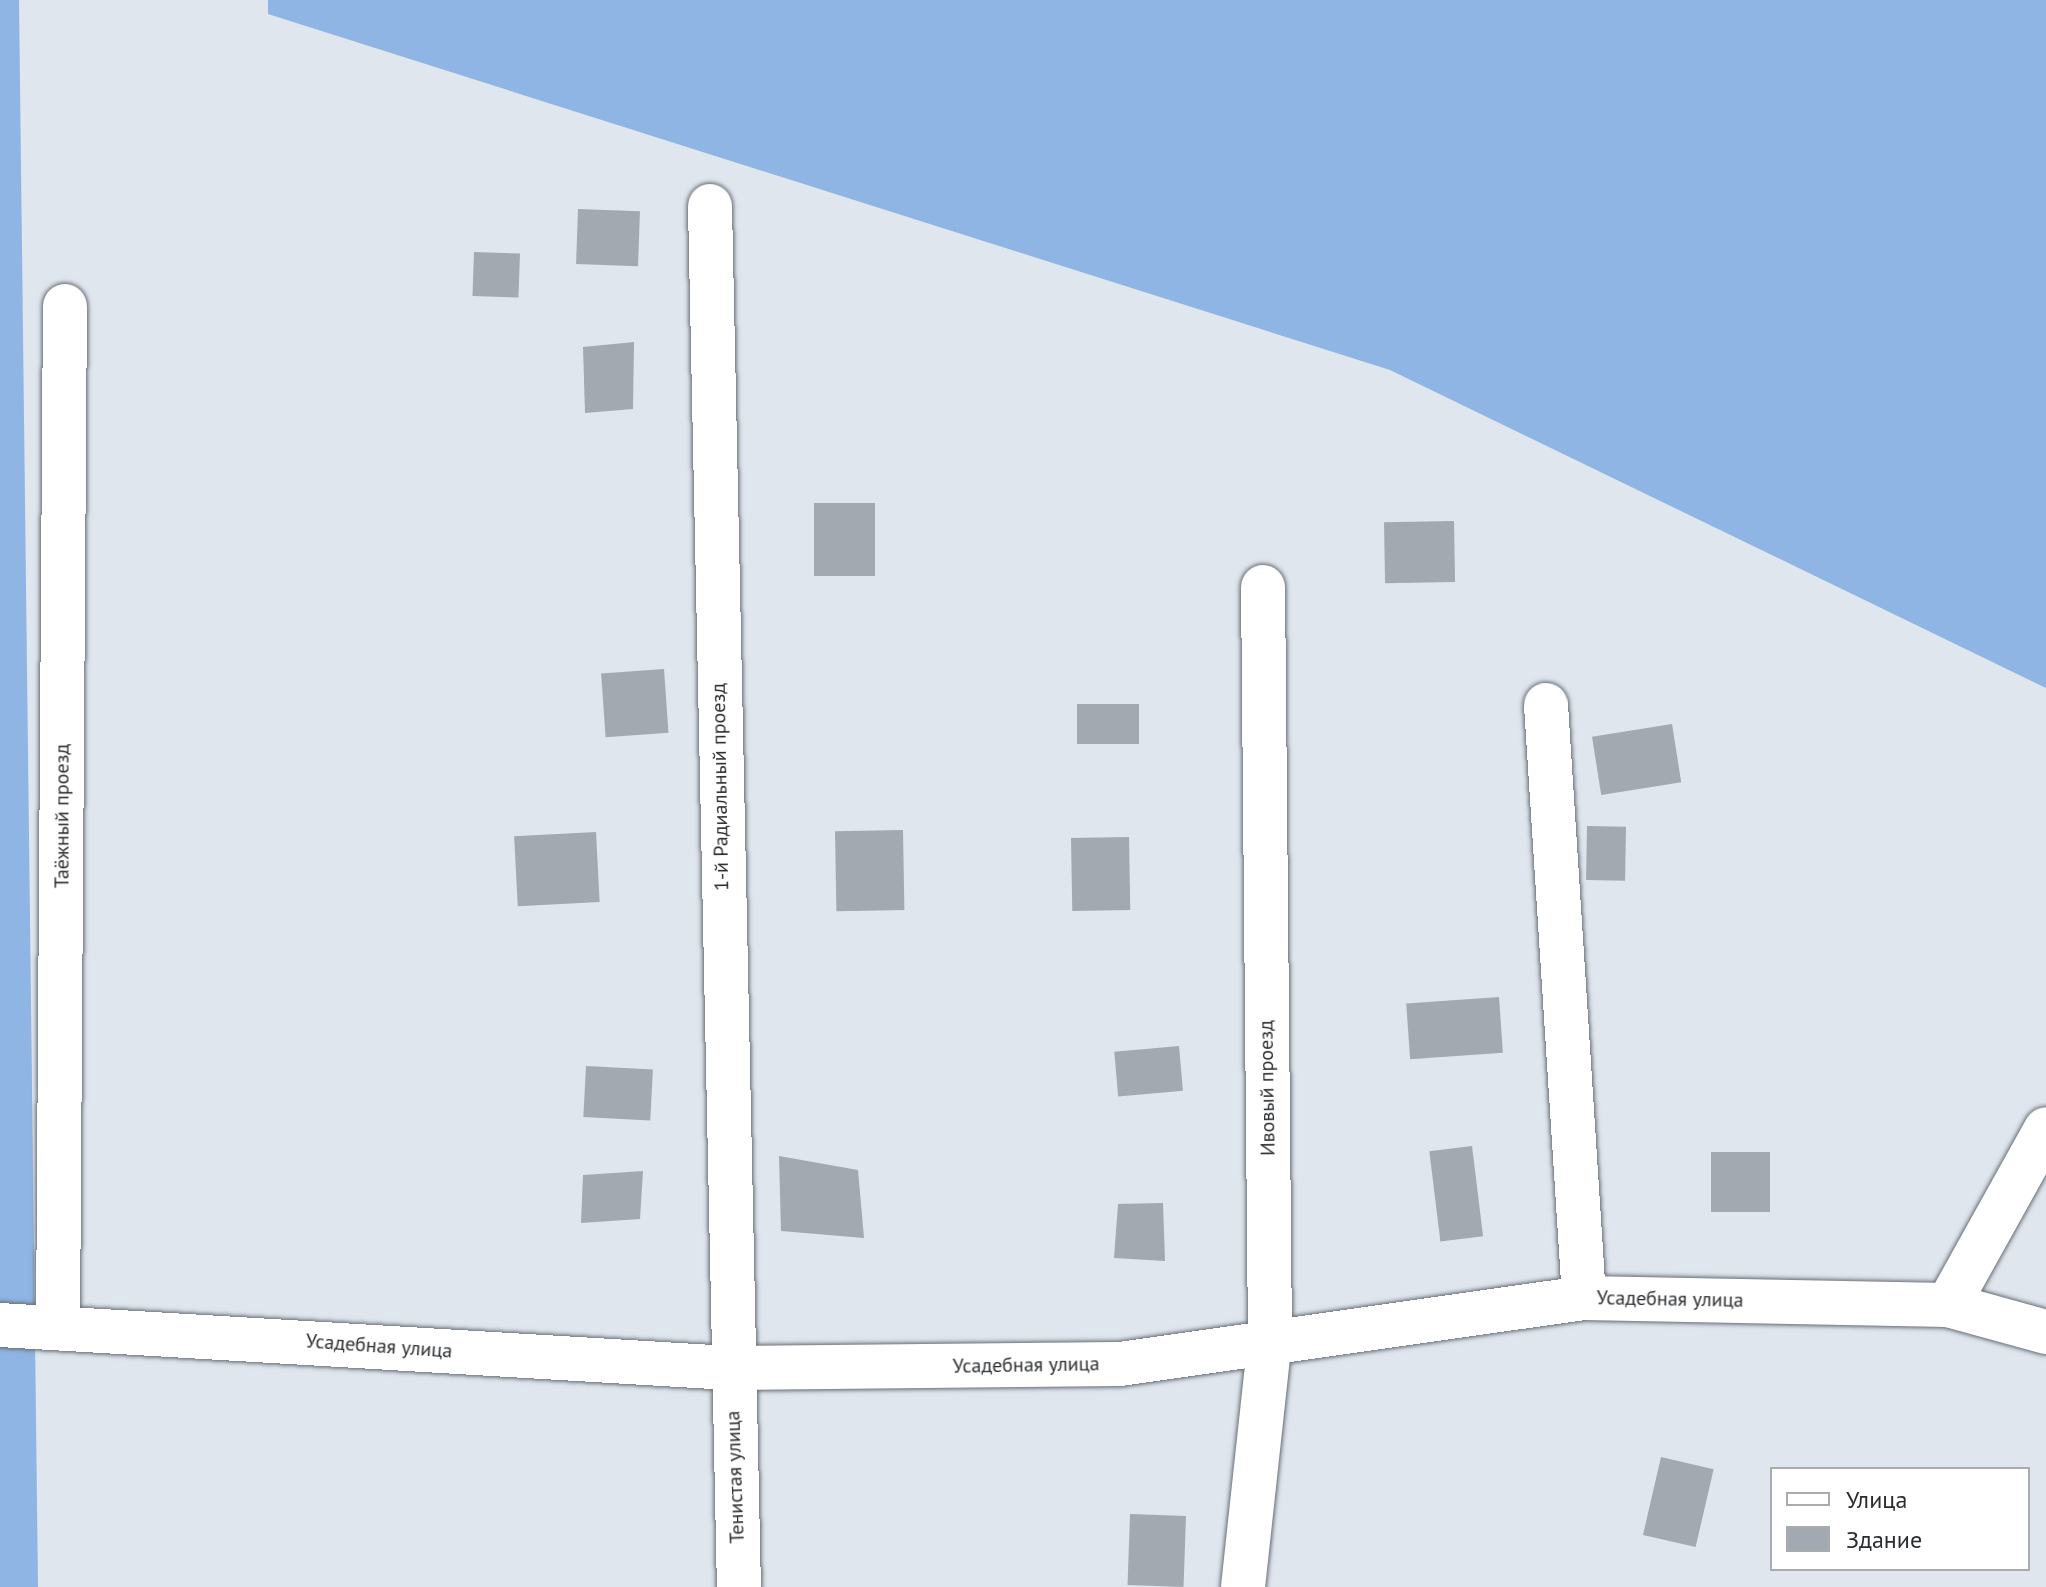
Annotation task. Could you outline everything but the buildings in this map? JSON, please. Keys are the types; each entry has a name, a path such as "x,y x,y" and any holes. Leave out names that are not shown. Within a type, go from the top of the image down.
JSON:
{"street":[{"name":"1-й Радиальный проезд","path":"710,206 730,1368"},
{"name":"Таёжный проезд","path":"58,1325 65,306"},
{"name":"Ивовый проезд","path":"1243,1587 1270,1340 1263,587"},
{"path":"1546,705 1584,1298"},
{"path":"1948,1305 2046,1129"},
{"name":"Усадебная улица","path":"0,1325 58,1325 730,1368 1120,1364 1270,1340 1584,1298 1948,1305 2046,1332"},
{"name":"Тенистая улица","path":"730,1368 739,1587"}],"shaded area":[{"path":"0,0 19,0 38,1587 0,1587"},
{"path":"268,0 2046,0 2046,688 1390,370 268,14"}]}
